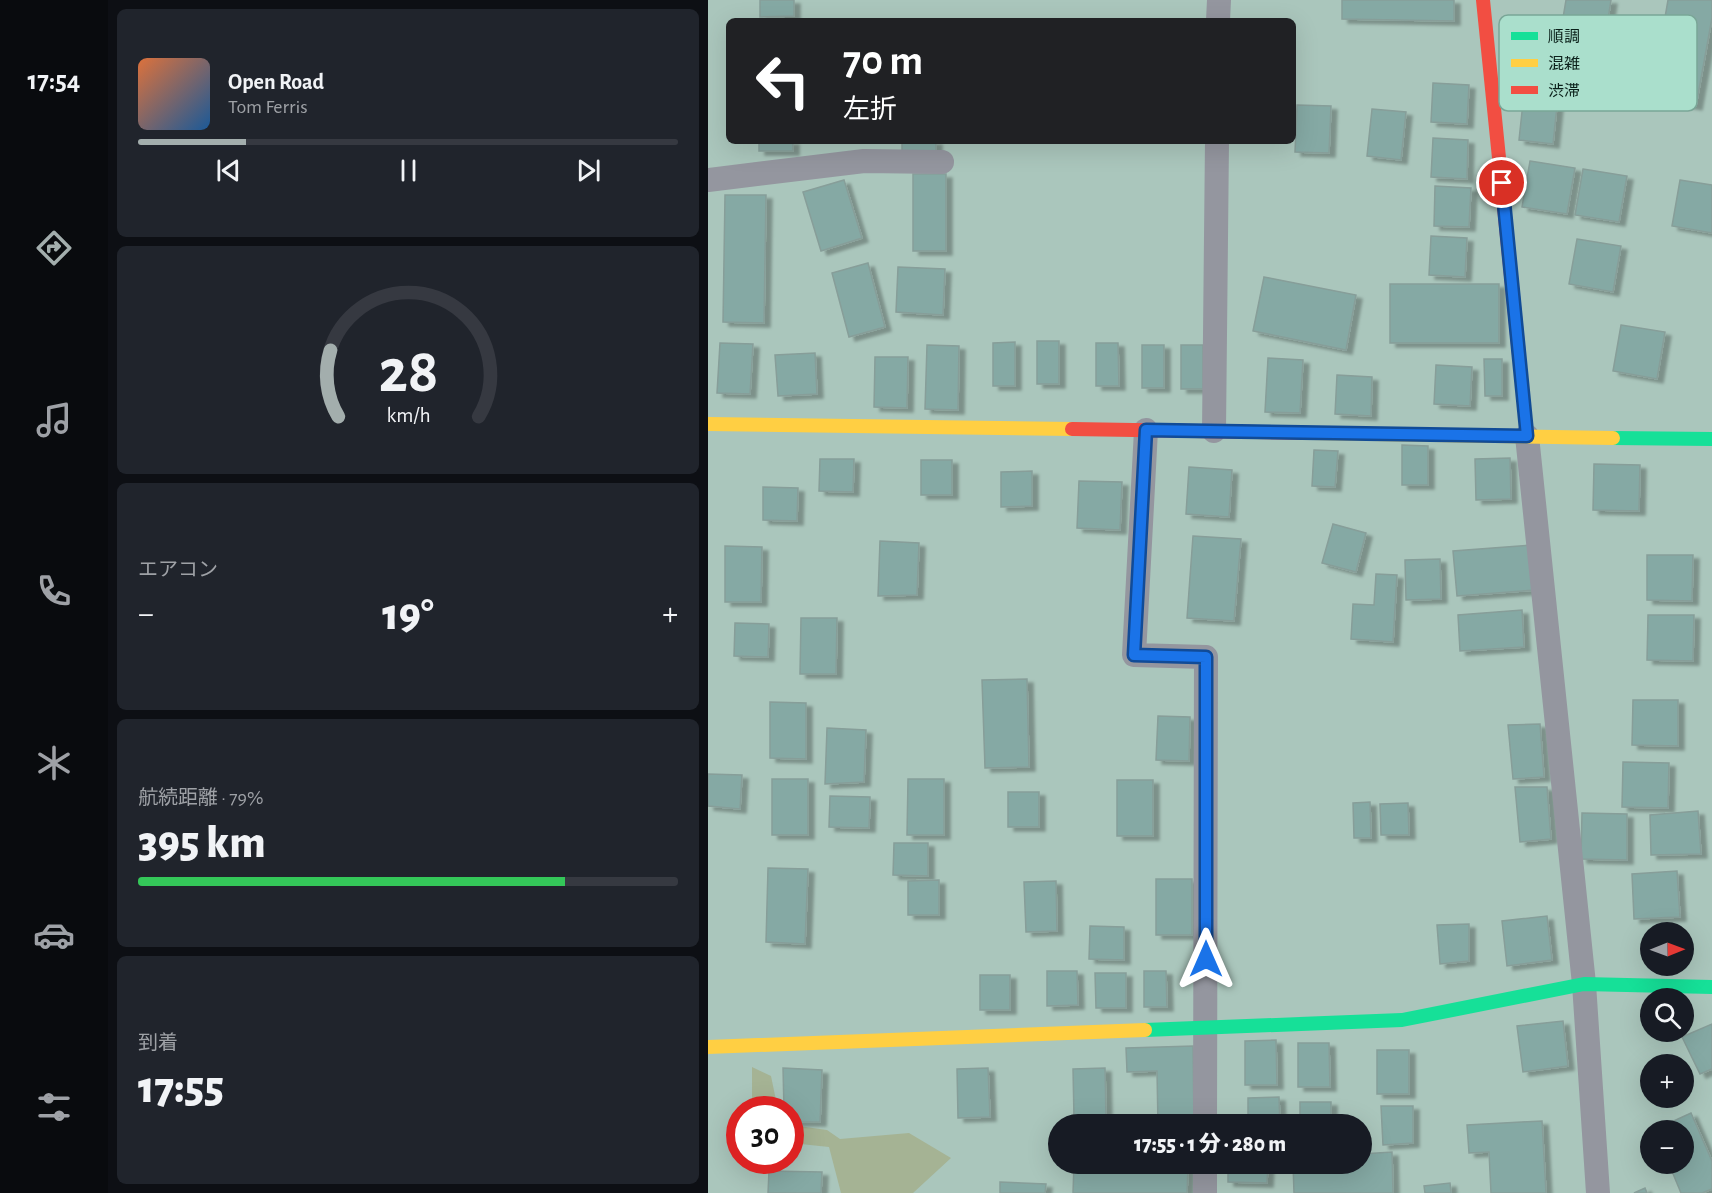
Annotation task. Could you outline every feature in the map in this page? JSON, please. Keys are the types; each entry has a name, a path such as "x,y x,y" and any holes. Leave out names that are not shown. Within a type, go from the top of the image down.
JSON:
{"street":[{"path":"1218,18 1219,0"},
{"path":"1483,0 1584,984 1598,1193"},
{"path":"1214,431 1217,144"},
{"path":"708,180 864,161 942,162"},
{"path":"708,424 1712,439"},
{"path":"1146,430 1134,655 1206,657 1205,1114"},
{"path":"708,1047 1402,1020 1584,984 1712,987"},
{"path":"1205,1174 1205,1193"}],"green space":[{"path":"752,1067 771,1076 775,1096 752,1096"},
{"path":"804,1127 827,1130 840,1139 909,1133 951,1158 913,1193 841,1193 829,1147 804,1144"}],"building":[{"path":"760,0 794,0 794,16 760,17"},
{"path":"1342,0 1454,0 1454,21 1342,19"},
{"path":"1566,0 1611,0 1609,15 1564,15"},
{"path":"1668,0 1712,0 1712,18 1697,100 1697,15 1665,15"},
{"path":"1433,83 1469,85 1467,124 1431,122"},
{"path":"1297,105 1331,106 1329,153 1295,152"},
{"path":"1372,109 1406,112 1401,160 1367,156"},
{"path":"1522,111 1556,111 1553,144 1519,140"},
{"path":"1433,138 1468,140 1467,179 1431,177"},
{"path":"759,144 793,144 793,151 759,151"},
{"path":"902,144 936,144 936,152 902,151"},
{"path":"1530,161 1575,168 1567,214 1522,207"},
{"path":"1583,169 1627,176 1619,222 1575,215"},
{"path":"913,174 946,174 946,251 913,251"},
{"path":"844,180 862,238 821,251 803,192"},
{"path":"1680,180 1712,185 1712,233 1672,226"},
{"path":"1435,186 1471,188 1469,227 1434,226"},
{"path":"725,195 766,195 764,323 723,322"},
{"path":"1431,236 1467,238 1465,277 1429,275"},
{"path":"1577,239 1621,246 1613,292 1569,284"},
{"path":"868,263 885,327 849,337 832,273"},
{"path":"898,267 945,269 943,315 896,312"},
{"path":"1264,277 1356,295 1346,350 1253,331"},
{"path":"1390,284 1499,284 1499,343 1390,343"},
{"path":"1621,325 1665,332 1657,379 1613,371"},
{"path":"1037,341 1059,341 1059,384 1037,384"},
{"path":"1015,342 1015,386 993,386 993,343"},
{"path":"720,343 753,344 750,394 717,393"},
{"path":"1096,343 1118,343 1119,386 1096,386"},
{"path":"927,345 959,346 958,410 925,409"},
{"path":"1142,345 1164,345 1164,388 1142,388"},
{"path":"1181,345 1203,345 1203,389 1181,389"},
{"path":"815,353 817,394 778,396 775,355"},
{"path":"875,357 908,357 907,408 874,407"},
{"path":"1268,358 1303,360 1300,413 1265,412"},
{"path":"1484,359 1502,359 1502,396 1485,396"},
{"path":"1436,365 1472,367 1470,406 1434,404"},
{"path":"1337,375 1372,377 1371,416 1335,414"},
{"path":"1402,445 1428,446 1428,485 1402,485"},
{"path":"1314,450 1338,451 1335,487 1312,486"},
{"path":"1510,458 1511,499 1476,500 1475,459"},
{"path":"820,459 854,459 853,492 819,491"},
{"path":"921,460 952,460 952,495 921,495"},
{"path":"1594,464 1640,465 1639,511 1593,510"},
{"path":"1189,467 1232,470 1229,517 1186,514"},
{"path":"1032,471 1032,506 1001,507 1001,472"},
{"path":"1079,481 1122,482 1120,530 1077,528"},
{"path":"763,487 798,488 797,521 763,520"},
{"path":"1333,524 1366,533 1356,572 1322,563"},
{"path":"1193,536 1241,539 1234,621 1187,618"},
{"path":"880,541 919,543 917,595 878,596"},
{"path":"1531,545 1535,590 1457,596 1453,551"},
{"path":"725,546 762,547 761,602 725,602"},
{"path":"1647,555 1693,555 1692,601 1647,600"},
{"path":"1440,559 1441,599 1406,600 1405,560"},
{"path":"1376,574 1397,575 1393,642 1351,639 1353,604 1374,605"},
{"path":"1522,610 1524,647 1460,651 1458,615"},
{"path":"1648,615 1694,615 1693,661 1647,660"},
{"path":"801,618 837,618 836,674 800,674"},
{"path":"735,623 769,624 768,657 734,656"},
{"path":"1027,679 1029,767 985,768 982,680"},
{"path":"1633,700 1678,700 1678,746 1632,745"},
{"path":"770,702 806,703 806,759 770,758"},
{"path":"1158,716 1190,717 1189,761 1156,760"},
{"path":"1540,724 1544,777 1513,779 1508,725"},
{"path":"827,728 866,730 864,782 825,784"},
{"path":"1623,762 1669,763 1668,808 1622,807"},
{"path":"708,774 742,775 740,809 708,806"},
{"path":"772,779 808,779 808,835 772,835"},
{"path":"908,779 944,779 944,835 907,835"},
{"path":"1117,780 1153,780 1153,836 1117,836"},
{"path":"1515,787 1547,787 1551,839 1520,842"},
{"path":"1008,792 1039,792 1039,827 1008,827"},
{"path":"830,796 870,797 869,828 829,827"},
{"path":"1370,802 1371,838 1354,838 1353,803"},
{"path":"1408,803 1409,835 1381,835 1380,804"},
{"path":"1698,811 1701,854 1651,855 1650,815"},
{"path":"1582,813 1627,814 1627,860 1581,859"},
{"path":"894,843 928,843 928,876 893,875"},
{"path":"768,868 808,869 805,944 766,942"},
{"path":"1677,871 1680,917 1634,919 1632,874"},
{"path":"1156,879 1192,879 1192,935 1156,935"},
{"path":"939,880 939,915 908,915 908,881"},
{"path":"1056,881 1057,931 1026,932 1024,882"},
{"path":"1547,916 1552,960 1507,966 1502,921"},
{"path":"1469,924 1469,961 1440,964 1437,925"},
{"path":"1090,926 1124,927 1124,960 1089,959"},
{"path":"1047,971 1077,971 1078,1005 1047,1006"},
{"path":"1144,971 1166,971 1167,1007 1144,1007"},
{"path":"1095,973 1126,973 1126,1008 1096,1008"},
{"path":"980,975 1010,975 1010,1010 980,1010"},
{"path":"1563,1021 1568,1066 1523,1072 1517,1026"},
{"path":"1712,1024 1712,1069 1700,1074 1694,1062 1694,1054 1690,1054 1684,1042 1694,1042 1694,1032"},
{"path":"1276,1040 1277,1085 1245,1085 1245,1041"},
{"path":"1298,1043 1329,1043 1330,1087 1298,1087"},
{"path":"1193,1046 1194,1114 1158,1114 1157,1071 1127,1072 1126,1048"},
{"path":"1377,1050 1409,1050 1409,1094 1377,1094"},
{"path":"783,1068 822,1070 820,1122 804,1122 804,1096 784,1096"},
{"path":"988,1068 990,1117 958,1118 957,1069"},
{"path":"1105,1068 1106,1114 1074,1114 1073,1069"},
{"path":"1279,1097 1280,1114 1248,1114 1248,1098"},
{"path":"1300,1102 1331,1102 1331,1114 1300,1114"},
{"path":"1381,1106 1413,1106 1413,1143 1383,1145"},
{"path":"1691,1113 1712,1161 1712,1189 1702,1193 1681,1193 1673,1174 1694,1174 1694,1120 1676,1120"},
{"path":"1542,1121 1546,1193 1491,1193 1489,1152 1469,1153 1467,1125"},
{"path":"1392,1152 1393,1193 1294,1193 1293,1174 1372,1174 1372,1153"},
{"path":"822,1172 821,1193 768,1193 769,1174"},
{"path":"1074,1174 1188,1174 1187,1193 1073,1193"},
{"path":"1228,1174 1267,1174 1267,1183 1228,1182"},
{"path":"1000,1182 1046,1184 1045,1193 1000,1193"},
{"path":"1450,1183 1451,1193 1425,1193 1424,1186"},
{"path":"1645,1188 1647,1193 1634,1193"}],"traffic: fast":[{"path":"1613,438 1712,439"},
{"path":"1145,1030 1402,1020 1584,984 1712,987"}],"traffic: slow":[{"path":"1519,355 1527,436"},
{"path":"708,424 1072,429"},
{"path":"1312,433 1613,438"},
{"path":"708,1047 1145,1030"}],"traffic: jam":[{"path":"1483,0 1519,355"},
{"path":"1072,429 1312,433"}],"route":[{"path":"1206,959 1206,657 1134,655 1146,430 1527,436 1502,183"}]}
